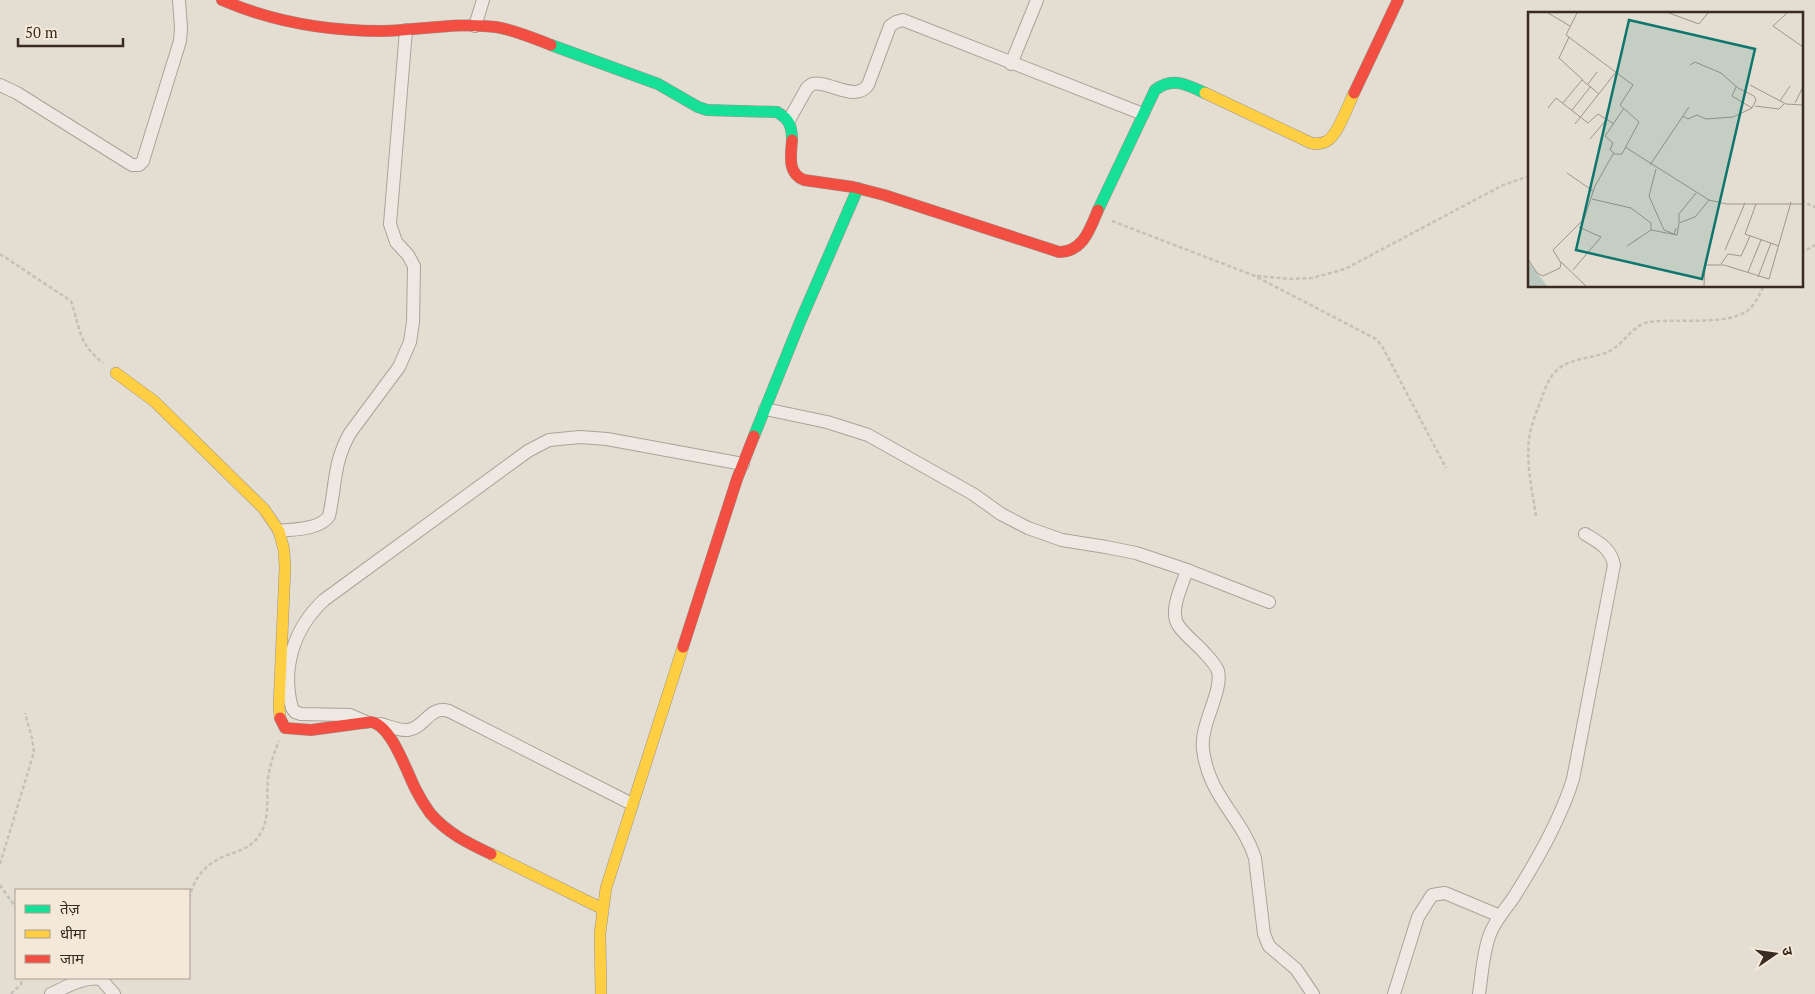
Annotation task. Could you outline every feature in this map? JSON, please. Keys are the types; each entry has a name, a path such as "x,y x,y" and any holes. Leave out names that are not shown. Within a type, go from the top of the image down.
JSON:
{"street":[{"path":"0,85 17,93 132,165 139,165 143,161 180,41 179,0"},
{"path":"222,0 260,15 294,23 355,30 406,30 475,26 510,30 647,79 707,110 777,112 784,114 792,127 791,164 793,172 799,178 806,181 858,188 1060,252 1068,252 1084,241 1143,114 1155,90 1163,83 1171,81 1181,82 1311,143 1321,144 1330,140 1335,133 1398,0"},
{"path":"475,26 483,0"},
{"path":"1012,64 1034,1"},
{"path":"789,120 807,88 812,84 823,84 858,93 864,91 890,26 903,20 1143,114"},
{"path":"279,532 317,526 325,522 329,516 336,469 343,445 399,366 407,353 410,342 413,322 414,266 408,255 396,242 390,224 406,30"},
{"path":"601,994 598,955 601,908 632,804 743,464 858,188"},
{"path":"116,373 154,401 240,484 264,509 279,532 284,550 285,568 278,706 280,718 285,728 296,731 371,722 382,725 390,736 420,800 451,834 601,908"},
{"path":"765,409 827,422 868,435 973,494 1001,514 1028,528 1062,540 1121,549 1187,570 1269,602"},
{"path":"632,804 449,710 438,709 434,711 418,726 410,730 400,730 350,715 301,714 295,712 292,708 289,664 293,645 303,624 324,600 528,451 549,440 580,437 607,439 743,464"},
{"path":"1479,994 1490,934 1500,916 1514,898 1540,852 1567,798 1573,778 1614,565 1607,549 1585,534"},
{"path":"1187,570 1174,616 1182,630 1213,662 1218,671 1217,688 1204,730 1203,740 1203,750 1209,775 1215,790 1247,837 1251,846 1255,858 1264,934 1269,946 1296,969 1313,994"},
{"path":"1394,994 1418,916 1432,895 1445,893 1500,916"},
{"path":"51,994 78,982 90,979"},
{"path":"101,979 114,994"}],"path":[{"path":"1255,276 1312,278 1345,269 1503,184 1528,176"},
{"path":"1802,201 1815,207"},
{"path":"1096,215 1255,276 1376,339 1382,346 1446,468"},
{"path":"1802,252 1815,245"},
{"path":"0,254 71,301 77,326 85,344 93,354 116,373"},
{"path":"1536,516 1529,464 1530,432 1545,388 1557,370 1573,361 1609,351 1638,326 1644,324 1726,319 1738,315 1753,306 1763,288"},
{"path":"0,864 34,752 25,713"},
{"path":"190,895 196,879 208,866 214,861 246,849 262,830 267,811 268,776 272,756 285,728"},
{"path":"0,885 15,907"},
{"path":"11,994 21,984 23,979"}],"traffic: fast":[{"path":"551,45 658,84 698,107 707,110 777,112 789,123 792,140"},
{"path":"1098,210 1155,90 1168,83 1180,83 1205,93"},
{"path":"754,436 800,322 858,188"}],"traffic: slow":[{"path":"1205,93 1311,143 1317,144 1327,141 1335,133 1354,93"},
{"path":"116,373 154,401 264,509 279,531 284,550 285,568 280,718"},
{"path":"601,994 600,933 606,888 683,647"},
{"path":"491,854 601,908"}],"traffic: jam":[{"path":"222,0 261,14 321,27 361,31 454,26 496,27 524,34 551,45"},
{"path":"1354,93 1398,0"},
{"path":"792,140 792,168 804,180 853,187 884,195 1059,252 1067,251 1080,244 1098,210"},
{"path":"683,647 737,479 754,436"},
{"path":"280,718 285,728 311,730 370,722 378,725 385,731 398,750 418,793 430,813 451,832 491,854"}]}
